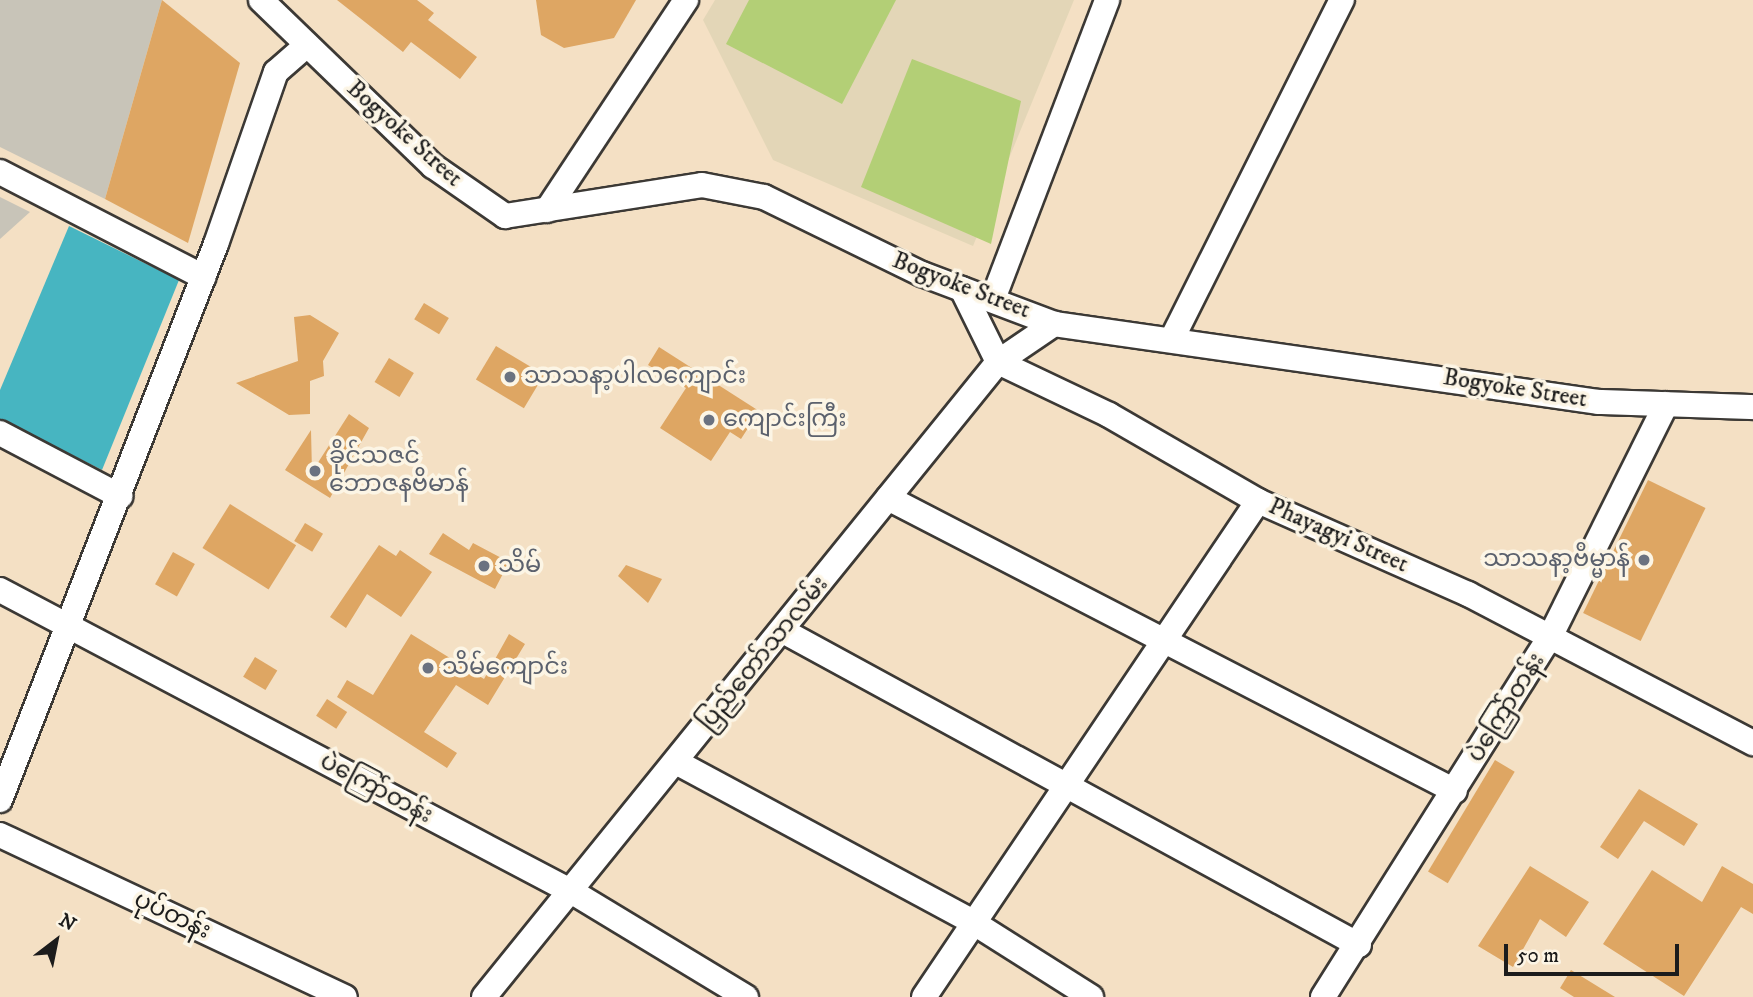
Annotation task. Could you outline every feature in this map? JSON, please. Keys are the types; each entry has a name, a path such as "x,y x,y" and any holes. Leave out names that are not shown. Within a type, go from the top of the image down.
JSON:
{"street":[{"name":"Bogyoke Street","path":"261,0 443,173 505,216 714,187 764,197 962,289 1054,324 1173,337 1599,402 1753,407"},
{"path":"547,210 686,0"},
{"path":"993,299 1108,0"},
{"path":"1173,337 1342,0"},
{"path":"0,800 70,628 203,277 276,72 307,45"},
{"path":"0,172 203,277"},
{"path":"962,289 998,362"},
{"name":"ပြည်တော်သာလမ်း","path":"484,997 574,893 998,362 1054,324"},
{"name":"Phayagyi Street","path":"998,362 1109,415 1258,501 1550,637 1753,743"},
{"name":"ပဲကြော်တန်း","path":"1323,997 1359,945 1550,637 1666,404"},
{"path":"0,432 120,496"},
{"path":"888,498 1455,791"},
{"path":"924,997 971,921 1168,643 1258,501"},
{"name":"ပဲကြော်တန်း","path":"0,590 574,893 746,997"},
{"path":"783,631 1359,945"},
{"path":"678,763 971,921 1091,997"},
{"name":"ပုပ်တန်း","path":"0,835 345,997"}],"shaded area":[{"path":"0,0 162,0 105,199 0,147"},
{"path":"715,0 1074,0 973,246 773,160 703,20"},
{"path":"0,197 30,212 0,239"}],"green space":[{"path":"749,0 896,0 842,104 726,44"},
{"path":"912,59 1021,101 991,244 861,187"}],"water":[{"path":"69,226 179,280 102,470 0,419 0,390"}],"building":[{"path":"162,0 240,63 188,243 105,199"},
{"path":"337,0 417,0 434,13 428,20 477,57 460,79 411,42 403,52"},
{"path":"536,0 636,0 614,38 564,48 541,35"},
{"path":"424,303 449,318 439,334 414,319"},
{"path":"310,315 339,333 323,361 324,376 310,381 310,414 289,415 236,383 298,361 294,317"},
{"name":"သာသနာ့ပါလကျောင်း","path":"496,346 544,375 524,408 476,379"},
{"name":"ကျောင်းကြီး","path":"659,347 759,411 741,439 730,432 711,461 660,428 686,388 648,365"},
{"path":"389,358 414,373 399,397 375,382"},
{"path":"349,414 369,428 330,498 285,470 311,430 312,472"},
{"name":"သာသနာ့ဗိမ္မာန်","path":"1648,480 1706,508 1641,641 1583,613"},
{"path":"230,504 296,545 269,589 202,548"},
{"path":"305,523 323,534 312,552 294,541"},
{"name":"သိမ်","path":"443,533 469,550 473,543 509,562 495,589 429,554"},
{"path":"379,545 396,556 400,550 432,572 401,617 367,594 346,628 330,617"},
{"path":"173,552 195,564 177,596 155,584"},
{"path":"626,565 662,579 648,603 618,576"},
{"path":"411,634 484,679 509,634 525,644 488,705 456,685 424,732 457,753 447,768 337,697 347,680 373,695"},
{"path":"255,657 277,670 265,690 243,677"},
{"path":"327,699 347,712 336,729 316,716"},
{"path":"1495,760 1515,772 1448,883 1428,871"},
{"path":"1639,789 1698,824 1684,846 1644,821 1618,859 1600,847"},
{"path":"1530,866 1589,902 1566,937 1540,919 1513,967 1478,946"},
{"path":"1722,866 1753,884 1753,914 1741,907 1684,996 1603,944 1652,870 1702,902"},
{"path":"1571,970 1615,997 1574,997 1560,988"}],"place":[{"name":"သာသနာ့ပါလကျောင်း","path":"510,377"},
{"name":"ကျောင်းကြီး","path":"709,420"},
{"name":"ခိုင်သဇင် ဘောဇနဗိမာန်","path":"315,471"},
{"name":"သာသနာ့ဗိမ္မာန်","path":"1644,560"},
{"name":"သိမ်","path":"484,566"},
{"name":"သိမ်ကျောင်း","path":"428,668"}]}
